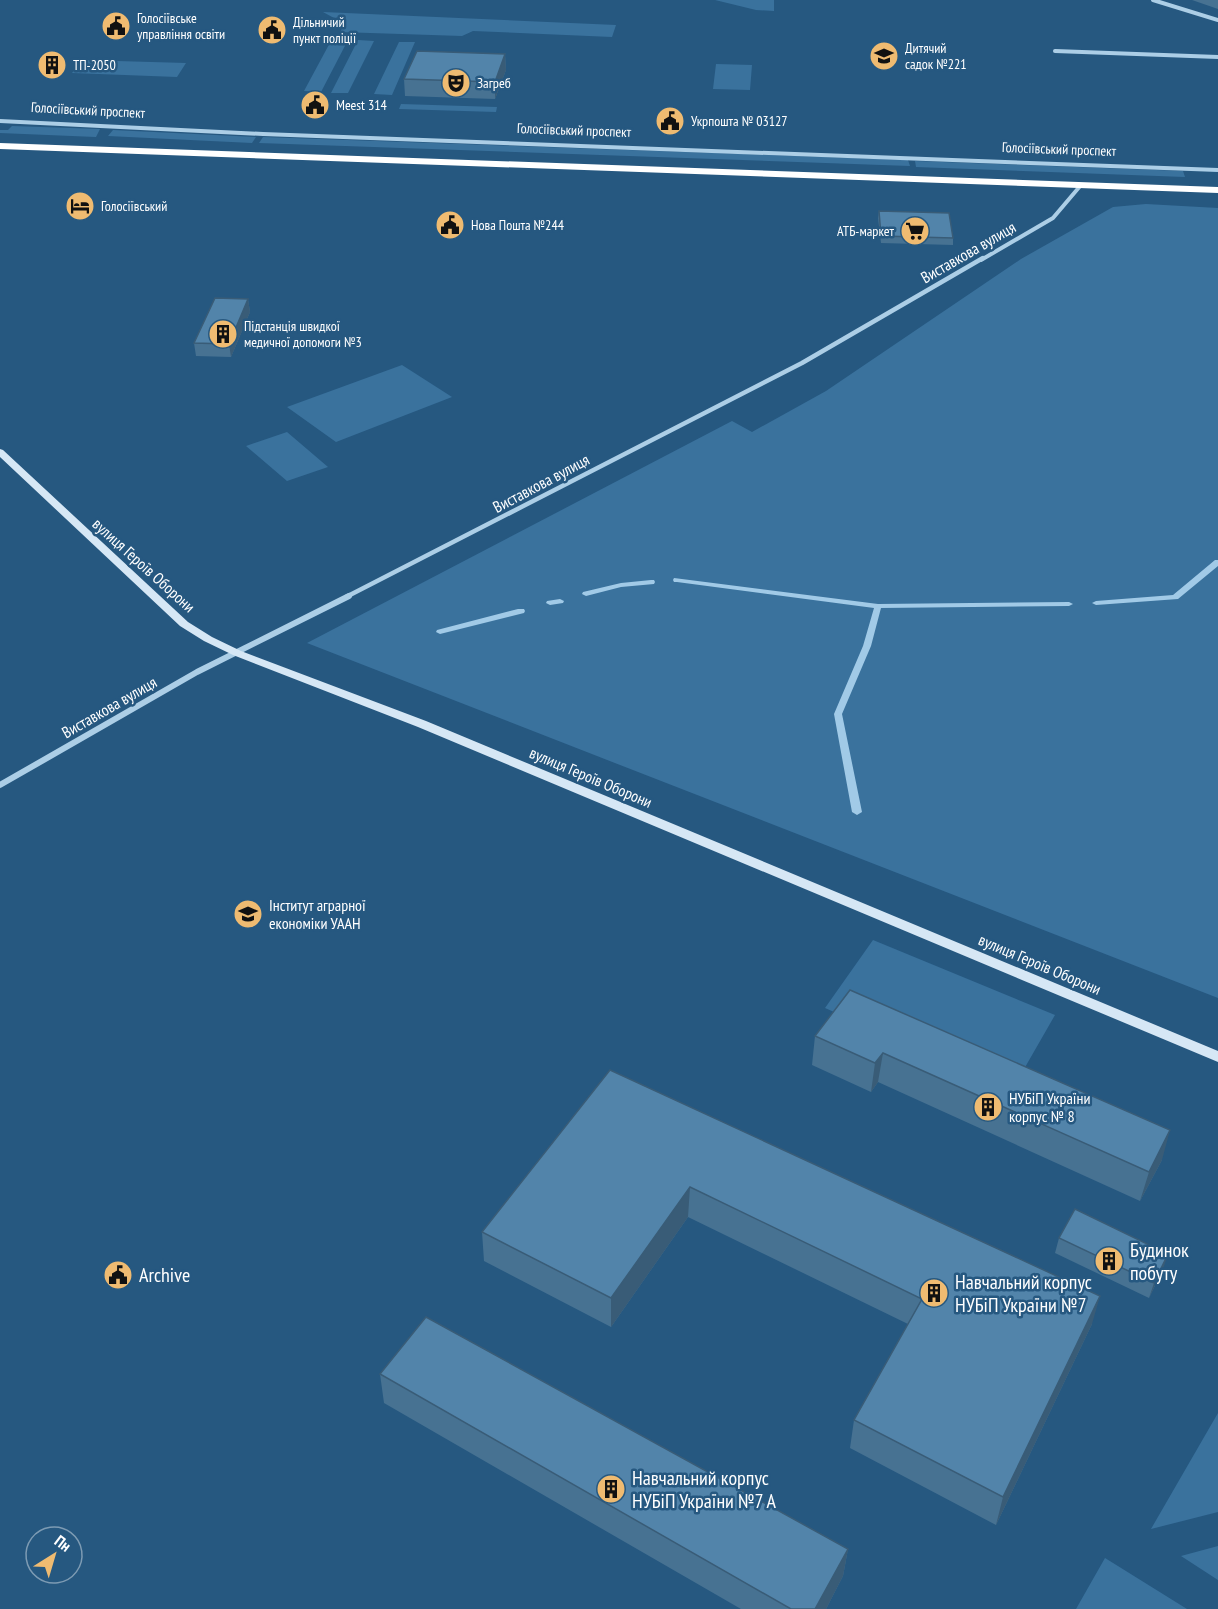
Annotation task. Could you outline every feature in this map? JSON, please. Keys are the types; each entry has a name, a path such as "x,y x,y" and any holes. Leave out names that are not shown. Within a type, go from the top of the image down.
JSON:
{"highway":[{"path":"0,146 1218,190"}],"street":[{"path":"1154,0 1218,20"},
{"path":"1055,51 1218,57"},
{"name":"Голосіївський проспект","path":"0,121 263,134 1218,170"},
{"name":"Виставкова вулиця","path":"0,785 197,672 470,536 801,363 1053,218 1081,185"},
{"name":"вулиця Героїв Оборони","path":"0,452 184,624 237,653 422,724 1218,1056"}],"shaded area":[{"path":"715,0 774,0 774,11 756,10"},
{"path":"323,12 616,25 612,37 473,31 462,36 340,32 345,24"},
{"path":"332,39 348,40 321,92 304,91"},
{"path":"358,40 374,41 348,93 331,93"},
{"path":"399,42 415,42 392,95 374,94"},
{"path":"82,60 186,63 177,77 72,73"},
{"path":"716,64 752,65 750,90 713,89"},
{"path":"401,104 497,107 496,112 399,109"},
{"path":"12,126 100,129 96,137 0,133 0,130 8,130"},
{"path":"113,130 256,137 252,143 108,136"},
{"path":"263,137 908,160 910,166 259,143"},
{"path":"915,161 1183,171 1185,177 916,167"},
{"path":"1146,204 1218,208 1218,998 307,643 732,421 752,432 826,391 1021,259 1113,207"},
{"path":"402,365 452,397 336,442 287,407"},
{"path":"287,432 328,467 287,481 246,446"},
{"path":"873,940 1055,1015 1012,1090 825,1008"},
{"path":"1218,1413 1218,1512 1151,1529"},
{"path":"1218,1546 1218,1580 1181,1556"},
{"path":"1105,1558 1187,1609 1076,1609"}],"building":[{"path":"417,51 505,54 495,82 404,79"},
{"name":"АТБ-маркет","path":"879,211 949,213 953,238 881,236"},
{"path":"215,298 248,299 229,344 194,343"},
{"path":"850,990 1170,1130 1149,1172 883,1053 875,1063 815,1036"},
{"name":"Навчальний корпус НУБіП України №7","path":"610,1070 1100,1296 1003,1497 854,1420 922,1299 690,1187 611,1298 482,1232"},
{"path":"1075,1209 1168,1254 1154,1283 1059,1238"},
{"name":"Навчальний корпус НУБіП України №7 А","path":"426,1317 848,1549 815,1609 791,1609 380,1374"}],"waterway":[{"path":"1096,603 1175,597 1218,562"},
{"path":"677,580 878,606"},
{"path":"586,594 621,585 651,582"},
{"path":"550,603 560,601"},
{"path":"878,606 1069,604"},
{"path":"857,812 838,714 867,646 878,606"},
{"path":"440,632 521,611"}],"place":[{"name":"Голосіївське управління освіти","path":"116,26"},
{"name":"Дільничий пункт поліції","path":"272,30"},
{"name":"Дитячий садок №221","path":"884,56"},
{"name":"ТП-2050","path":"52,65"},
{"name":"Загреб","path":"456,83"},
{"name":"Meest 314","path":"315,105"},
{"name":"Укрпошта № 03127","path":"670,121"},
{"name":"Голосіївський","path":"80,206"},
{"name":"Нова Пошта №244","path":"450,225"},
{"name":"АТБ-маркет","path":"915,231"},
{"name":"Підстанція швидкої медичної допомоги №3","path":"223,334"},
{"name":"Інститут аграрної економіки УААН","path":"248,914"},
{"name":"НУБіП України корпус № 8","path":"988,1107"},
{"name":"Будинок побуту","path":"1109,1261"},
{"name":"Archive","path":"118,1275"},
{"name":"Навчальний корпус НУБіП України №7","path":"934,1293"},
{"name":"Навчальний корпус НУБіП України №7 А","path":"611,1489"}]}
